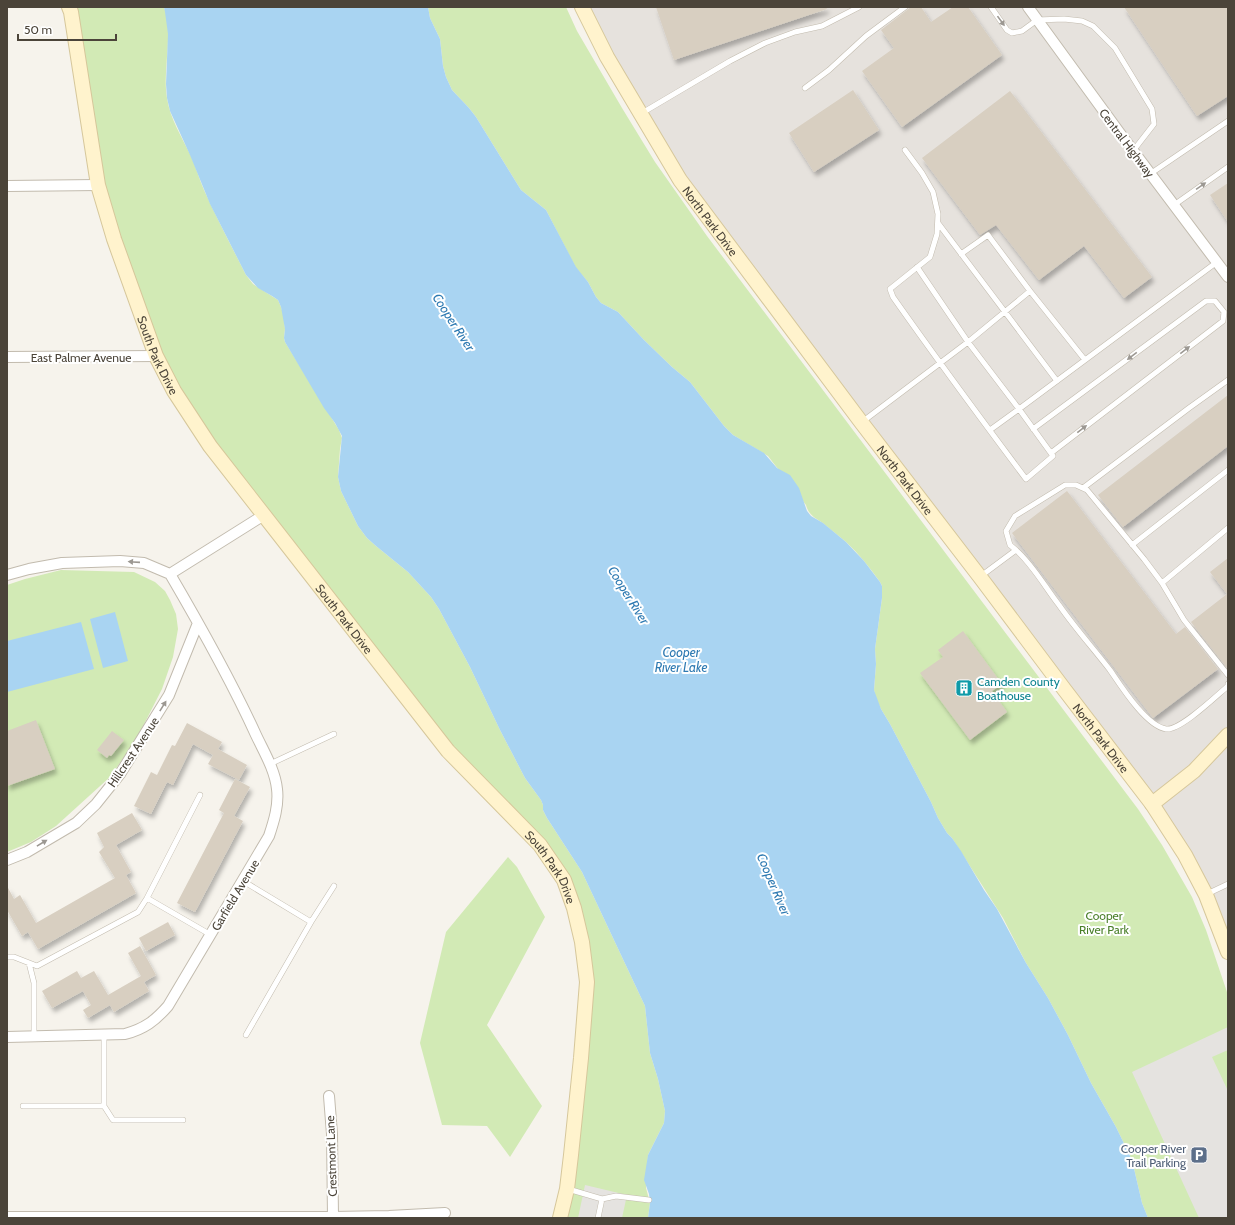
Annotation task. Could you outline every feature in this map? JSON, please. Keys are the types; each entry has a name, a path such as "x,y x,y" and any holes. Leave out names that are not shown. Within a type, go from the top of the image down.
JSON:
{"street":[{"name":"South Park Drive","path":"69,7 98,185 114,239 156,356 174,391 210,446 448,751 540,845 564,880 574,908 582,942 587,982 571,1155 567,1189 560,1218"},
{"name":"North Park Drive","path":"582,7 607,58 680,180 861,422 1152,804 1185,855 1206,895 1228,952"},
{"name":"Central Highway","path":"1028,7 1150,174 1228,277"},
{"path":"7,186 98,185"},
{"name":"East Palmer Avenue","path":"7,357 156,356"},
{"path":"7,575 62,563 120,561 144,563 170,574 264,515"},
{"name":"Garfield Avenue","path":"7,1037 125,1034 138,1031 160,1016 168,1006 211,935 269,836 278,806 274,773 248,716 170,574"},
{"name":"Hillcrest Avenue","path":"7,860 27,852 76,823 96,804 116,780 169,695 198,623"},
{"path":"1152,804 1194,771 1228,735"},
{"name":"Crestmont Lane","path":"329,1096 332,1134 333,1217"},
{"path":"7,1217 333,1217 445,1213"}],"lane":[{"path":"640,114 730,61 765,43 795,32 822,26 859,7"},
{"path":"805,88 829,70 866,36 906,7"},
{"path":"991,7 1007,30 1012,33 1022,31 1037,20 1064,19 1082,21 1092,26 1115,48 1152,109 1154,124 1133,151"},
{"path":"1150,174 1228,121"},
{"path":"905,150 922,173 933,192 938,214 937,234 930,257 917,267 890,289 893,297 940,363 1026,479 1053,456 968,342 917,267"},
{"path":"1174,205 1228,167"},
{"path":"938,224 1057,381"},
{"path":"961,254 988,235 1085,360"},
{"path":"990,430 1217,262"},
{"path":"861,422 968,342 1030,291"},
{"path":"1034,429 1206,301 1215,301 1224,312 1223,321 1051,453"},
{"path":"1083,488 1228,380"},
{"path":"1132,545 1228,470"},
{"path":"1228,675 1184,620 1162,584 1087,490 1076,485 1065,485 1015,516 1006,531 1010,544 1024,557 1060,607 1143,714 1157,726 1167,729 1174,727 1190,718 1228,686 1228,684"},
{"path":"1162,584 1228,528"},
{"path":"980,577 1016,550"},
{"path":"270,764 334,734"},
{"path":"7,957 14,957 37,966 138,912 147,898 200,795"},
{"path":"243,881 311,922"},
{"path":"1206,895 1228,884"},
{"path":"246,1035 311,922 334,886"},
{"path":"147,898 211,935"},
{"path":"29,963 34,983 34,1036"},
{"path":"104,1035 104,1106 114,1120 183,1120"},
{"path":"23,1106 104,1106"},
{"path":"567,1189 602,1199 616,1196 649,1200"},
{"path":"598,1218 602,1199"}],"shaded area":[{"path":"582,7 1228,7 1228,952 1185,855 680,180"},
{"name":"Cooper River Trail Parking","path":"1228,1027 1228,1050 1212,1057 1228,1091 1228,1218 1199,1218 1132,1072"},
{"path":"585,1185 627,1195 622,1218 578,1218"}],"green space":[{"path":"69,7 164,7 168,29 166,87 171,113 191,156 202,186 246,275 253,284 278,300 284,317 285,342 339,430 342,438 338,477 341,491 358,526 367,538 408,572 431,597 439,609 470,667 525,778 541,800 543,810 547,818 582,872 645,1006 650,1053 658,1079 665,1111 664,1123 648,1155 646,1188 650,1203 648,1218 560,1218 587,982 564,880 448,751 174,391 114,239"},
{"name":"Cooper River Park","path":"428,7 566,7 577,31 655,162 707,236 1138,809 1162,845 1192,897 1206,930 1228,995 1228,1218 1148,1218 1142,1203 1132,1160 1116,1127 1091,1083 1068,1035 1048,998 1026,963 1003,918 938,818 876,699 874,690 876,664 875,649 882,598 882,586 880,582 864,561 846,542 811,514 806,505 768,456 733,435 724,426 690,382 644,340 618,312 601,303 596,297 588,282 576,268 546,210 521,190 476,117 452,90 443,66 440,39 430,18"},
{"path":"61,570 134,572 155,582 165,591 176,614 178,629 173,657 162,689 136,740 110,777 56,826 31,842 7,852 7,585"},
{"path":"508,857 517,867 545,917 487,1025 542,1106 510,1157 487,1126 442,1125 420,1043 446,932"}],"water":[{"name":"Cooper River Lake","path":"164,7 428,7 430,18 440,39 443,66 452,90 476,117 521,190 546,210 576,267 588,282 596,297 601,303 618,312 644,340 690,382 724,426 733,435 764,453 777,468 790,475 799,488 807,511 811,516 823,523 846,542 864,561 880,582 882,586 882,598 875,649 876,664 874,690 881,709 931,802 938,818 961,851 997,909 1026,963 1048,998 1068,1035 1091,1083 1116,1127 1132,1160 1142,1203 1148,1218 648,1218 650,1203 649,1194 644,1180 648,1155 664,1123 665,1111 658,1079 650,1053 645,1006 582,872 547,818 543,810 541,800 525,778 470,667 439,609 431,597 408,572 367,538 358,526 341,491 338,477 342,436 285,342 285,329 281,307 278,300 258,288 246,275 210,204 170,111 166,84 168,34"},
{"path":"115,612 128,661 103,668 90,619"},
{"path":"81,622 94,669 7,692 7,641"}],"building":[{"path":"656,7 826,7 827,9 674,60"},
{"path":"911,7 921,7 931,22 953,7 968,7 1002,55 902,127 862,71 894,48 881,30"},
{"path":"1124,7 1228,7 1228,96 1197,116"},
{"path":"853,90 879,130 814,172 789,133"},
{"path":"1010,91 1152,277 1124,298 1084,246 1039,280 996,225 980,235 922,158"},
{"path":"1228,183 1228,222 1210,195"},
{"path":"1228,395 1228,446 1123,527 1098,495"},
{"path":"1067,491 1176,634 1185,627 1218,669 1153,718 1012,533"},
{"path":"1228,558 1228,669 1191,622 1227,594 1210,572"},
{"name":"Camden County Boathouse","path":"963,631 1002,684 992,691 1007,712 970,740 920,673 943,657 938,650"},
{"path":"36,720 55,769 7,786 7,731"},
{"path":"187,723 222,742 218,749 247,765 239,780 208,764 213,755 193,744 173,785 167,782 151,814 134,806 151,772 157,775 172,745 175,746"},
{"path":"112,731 124,740 111,756 109,755 107,758 97,750"},
{"path":"235,779 250,787 234,816 243,821 195,912 177,903 224,813 219,810"},
{"path":"132,813 142,830 116,845 131,872 126,875 136,893 38,949 28,932 22,936 7,910 7,886 14,899 20,895 36,923 115,878 99,852 104,847 97,833"},
{"path":"168,922 175,935 146,951 139,938"},
{"path":"140,946 156,975 144,982 149,991 114,1012 110,1005 88,1018 83,1010 91,1005 83,991 52,1008 42,991 77,971 81,978 94,971 108,995 141,976 128,953"}],"place":[{"name":"Camden County Boathouse","path":"964,688"},
{"name":"Cooper River Trail Parking","path":"1199,1155"}],"water label":[{"name":"Cooper River","path":"454,322"},
{"name":"Cooper River","path":"629,595"},
{"name":"Cooper River","path":"774,884"}]}
